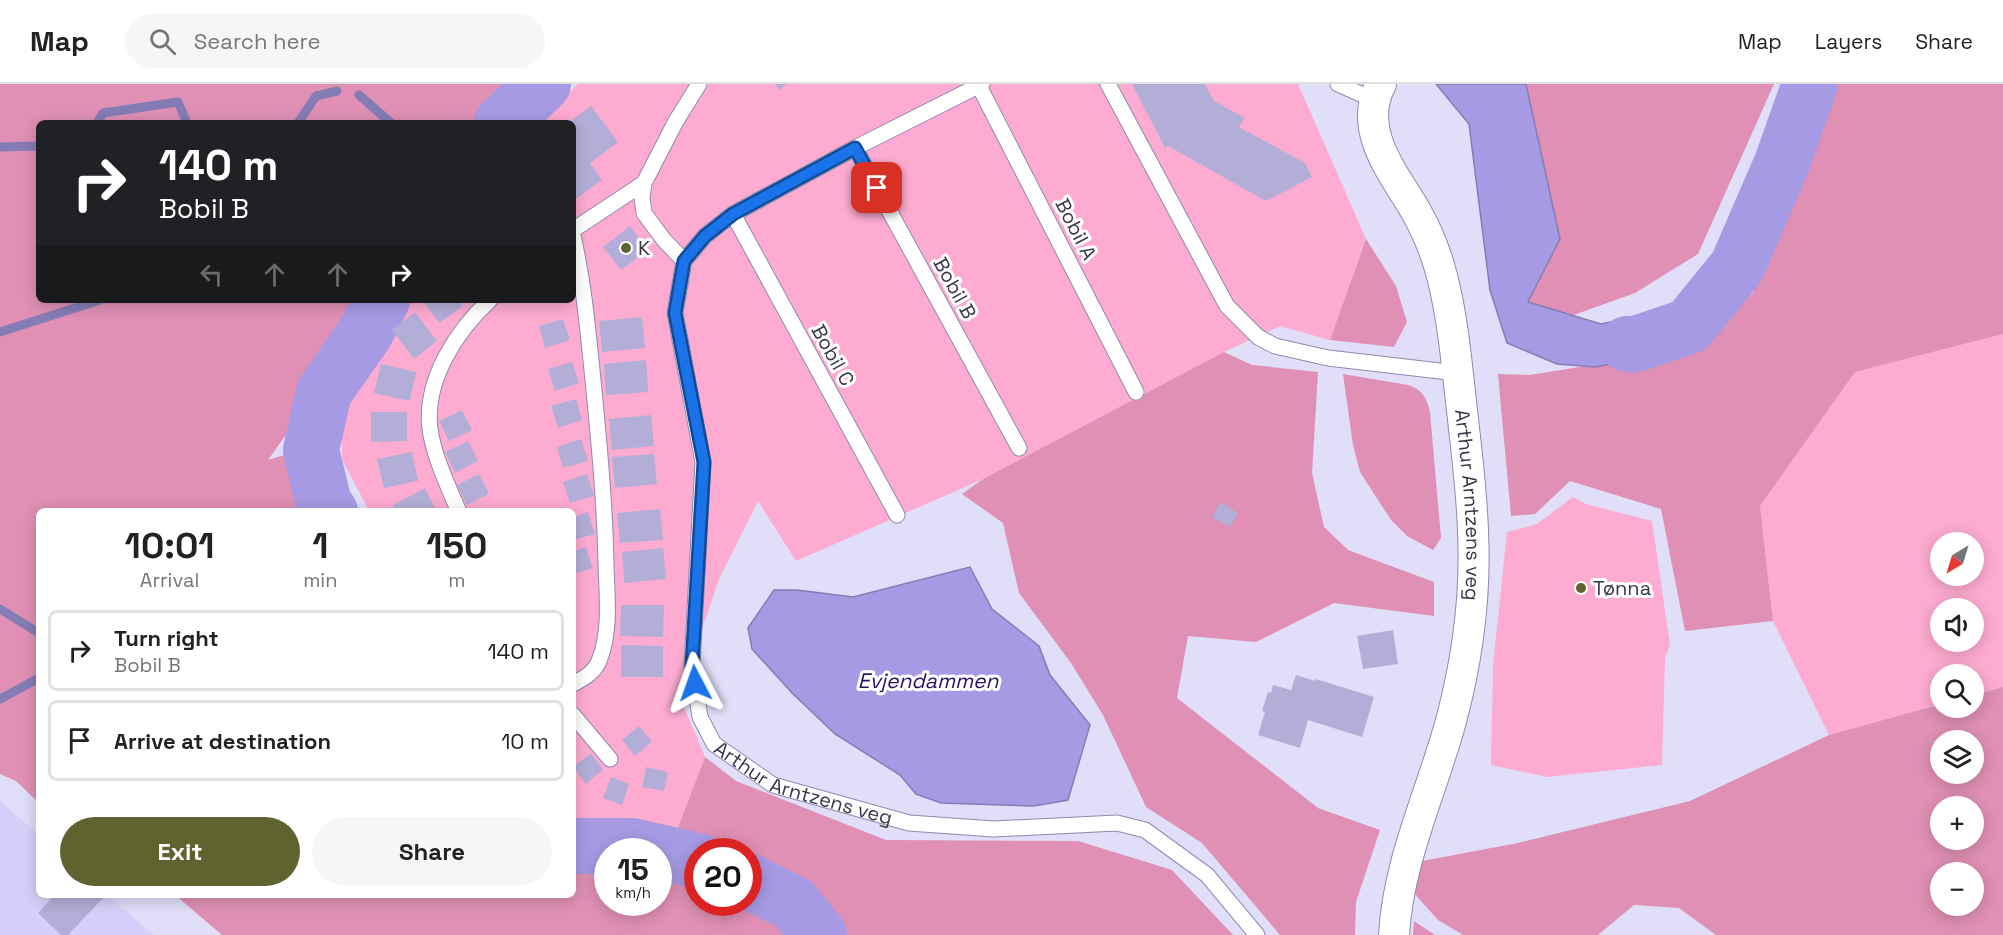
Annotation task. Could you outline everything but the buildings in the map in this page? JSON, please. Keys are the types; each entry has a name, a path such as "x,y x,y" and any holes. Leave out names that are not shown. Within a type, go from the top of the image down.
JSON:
{"street":[{"name":"Arthur Arntzens veg","path":"1377,92 1372,122 1376,138 1384,158 1429,236 1446,291 1470,477 1474,534 1469,624 1452,718 1399,889 1394,935"}],"lane":[{"path":"699,84 676,121 644,183 642,198 644,213 664,240 684,261 705,236 733,214 855,148 980,85"},
{"path":"1108,84 1227,306 1258,337 1275,346 1328,358 1457,373"},
{"path":"1338,84 1377,92"},
{"name":"Bobil A","path":"980,85 1136,392"},
{"name":"Bobil B","path":"855,148 1019,448"},
{"path":"576,228 644,183"},
{"name":"Bobil C","path":"733,214 897,516"},
{"path":"576,249 582,276 599,444 604,507 607,606 603,649 598,664 588,676 576,682"},
{"name":"Arthur Arntzens veg","path":"684,261 675,313 704,462 692,666 700,717 714,744 773,785 909,823 994,829 1117,823 1145,830 1207,875 1257,935"},
{"path":"458,508 435,448 430,419 432,391 443,362 461,332 487,303"},
{"path":"576,719 610,759"}],"shaded area":[{"path":"0,84 516,84 480,120 36,120 36,303 360,303 342,326 305,388 290,429 268,460 307,448 324,508 36,508 36,800 16,781 0,774"},
{"path":"578,84 1298,84 1366,239 1330,340 1280,326 1224,352 983,479 796,561 758,501 720,577 679,695 705,757 672,843 672,838 630,838 576,828 576,508 367,508 342,459 342,423 349,382 368,348 393,315 399,303 576,303 576,120 538,120"},
{"path":"1526,84 1774,84 1698,254 1635,293 1571,316 1528,302 1560,239"},
{"path":"1834,84 2003,84 2003,334 1855,372 1760,506 1773,621 1685,631 1661,509 1570,481 1535,514 1511,516 1498,374 1530,375 1635,358 1696,342 1753,293 1802,172"},
{"path":"1366,239 1396,286 1407,322 1394,347 1330,340"},
{"path":"2003,334 2003,687 1984,692 1984,664 1930,664 1930,707 1829,735 1773,621 1760,506 1855,372"},
{"path":"1224,352 1252,365 1318,372 1312,473 1324,527 1348,550 1434,582 1434,616 1334,603 1256,642 1188,636 1177,698 1318,808 1380,830 1356,902 1355,935 1280,935 1202,843 1146,807 1103,715 1071,663 1019,593 1003,523 962,494 983,479"},
{"path":"1343,374 1408,385 1417,389 1425,398 1430,412 1441,538 1433,550 1407,536 1391,520 1360,472 1353,445"},
{"name":"Tønna","path":"1573,497 1586,504 1652,521 1670,645 1665,658 1662,765 1547,777 1491,765 1493,666 1507,532 1537,524"},
{"path":"2003,687 2003,935 1716,935 1679,908 1634,905 1598,935 1463,935 1438,920 1405,883 1406,864 1518,843 1690,801 1829,735 1930,707 1930,718 1984,718 1984,692"},
{"path":"705,757 736,781 886,840 1078,841 1172,870 1233,935 824,935 799,900 762,884 762,838 684,838 684,852 672,846"},
{"path":"0,801 36,832 36,898 110,898 154,935 0,935"},
{"path":"576,850 594,851 594,916 672,916 672,861 684,865 684,916 762,916 762,894 789,906 811,935 222,935 180,898 576,898"},
{"path":"1414,921 1435,935 1413,935"}],"water":[{"path":"1436,84 1526,84 1560,239 1528,302 1601,324 1677,308 1737,267 1689,326 1636,358 1596,367 1557,364 1507,343 1490,290 1469,124"},
{"name":"Evjendammen","path":"970,567 992,609 1039,646 1050,675 1090,725 1068,800 1034,806 941,803 916,794 900,775 835,734 793,694 752,649 748,628 774,590 797,590 853,597"}],"waterway":[{"path":"505,120 543,84"},
{"path":"1627,344 1636,344 1689,326 1737,267 1782,163 1810,84"},
{"path":"300,120 316,96 337,91"},
{"path":"359,95 388,120"},
{"path":"99,120 103,113 178,102 186,120"},
{"path":"0,147 36,146"},
{"path":"0,332 91,303"},
{"path":"327,508 324,504 311,450 324,392 366,332 380,303"},
{"path":"0,609 36,631"},
{"path":"0,699 36,680"},
{"path":"576,846 632,846 684,858"},
{"path":"762,888 794,904 819,935"}],"place":[{"name":"K","path":"626,248"},
{"name":"Tønna","path":"1581,588"}],"route":[{"path":"695,683 692,666 704,462 675,313 684,261 705,236 733,214 855,148 877,188"}]}
